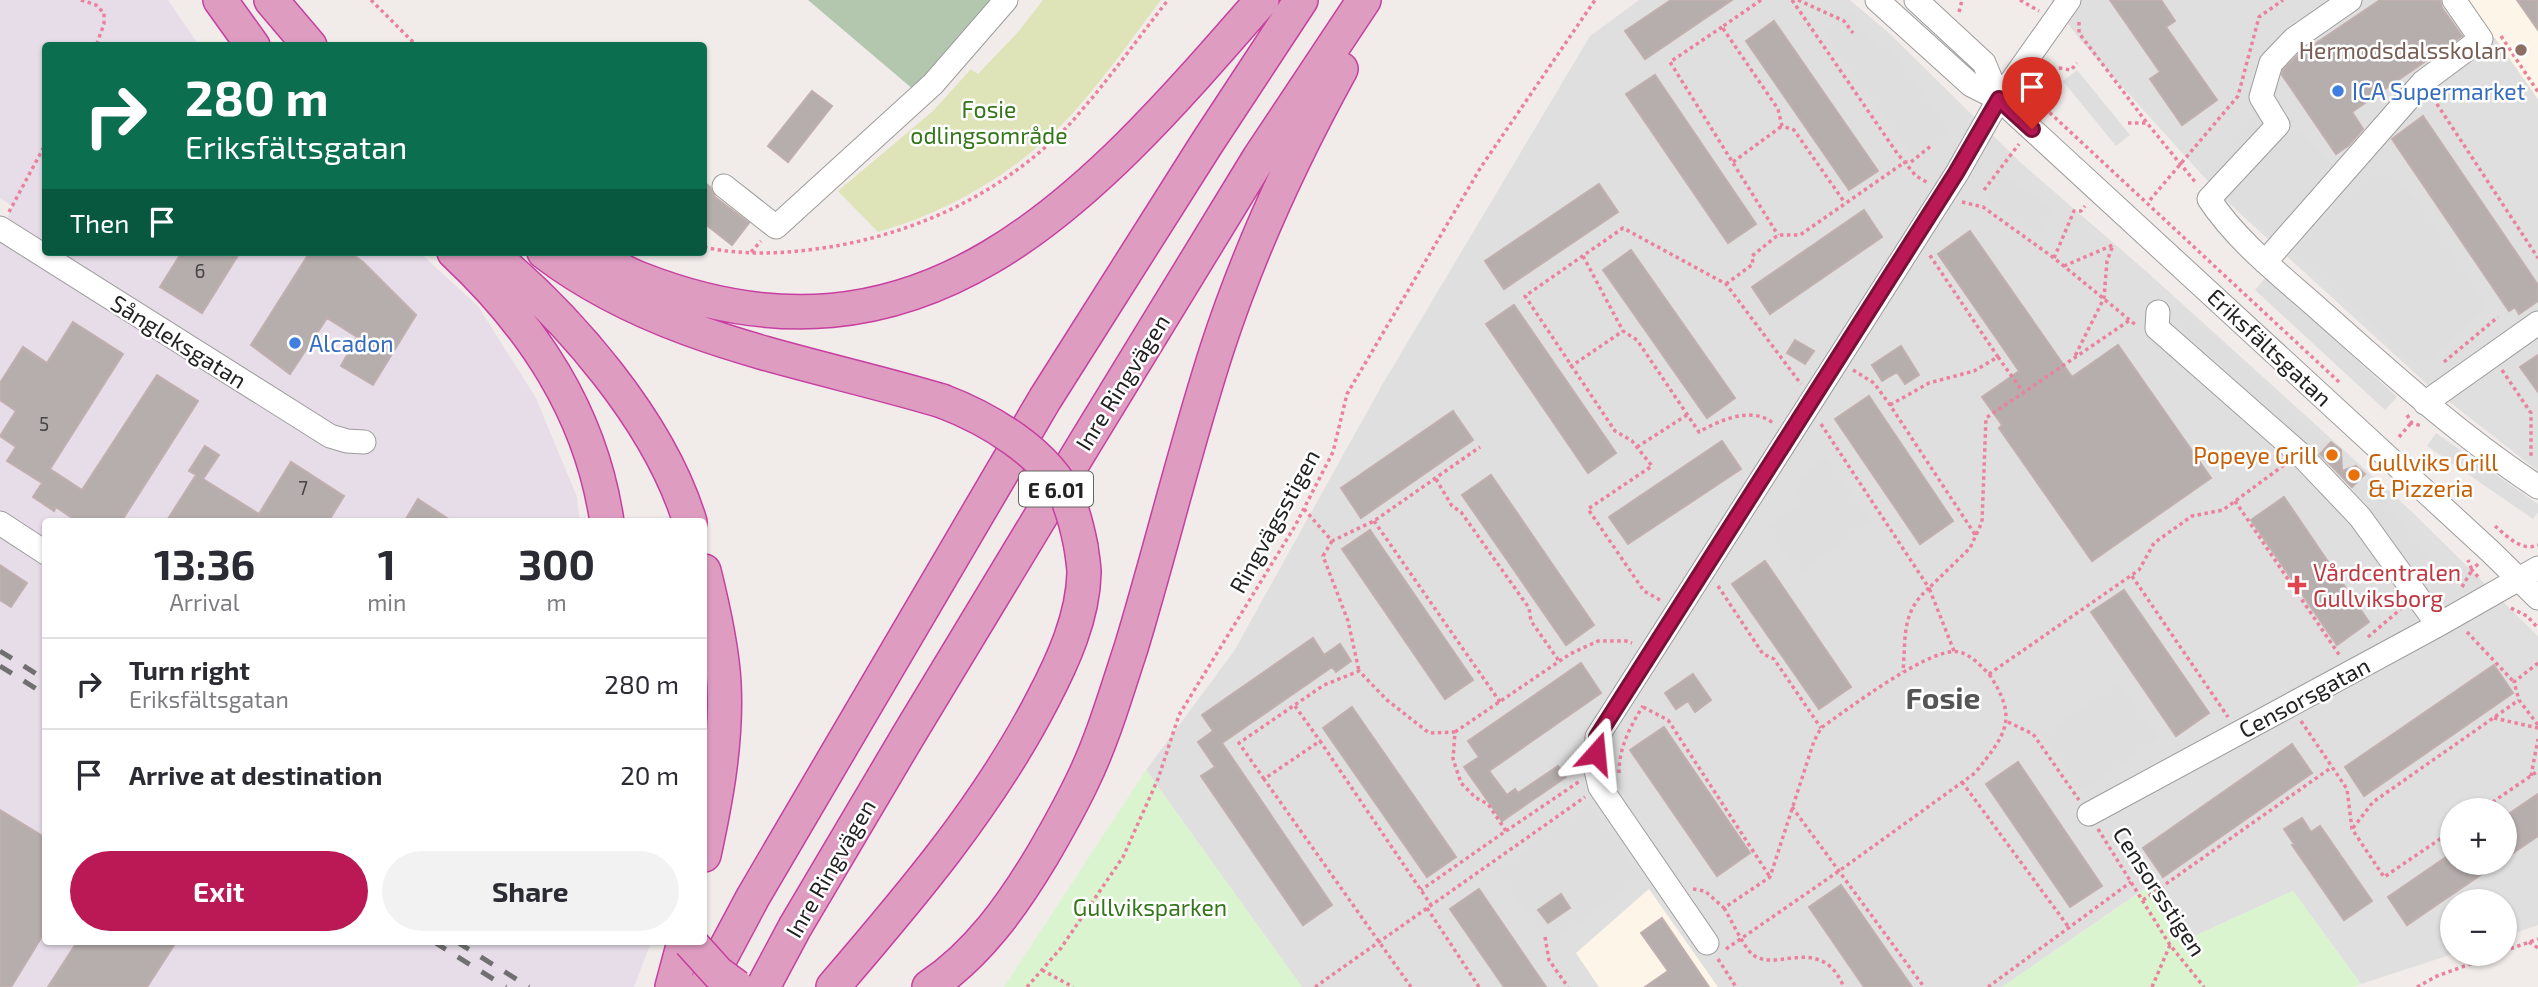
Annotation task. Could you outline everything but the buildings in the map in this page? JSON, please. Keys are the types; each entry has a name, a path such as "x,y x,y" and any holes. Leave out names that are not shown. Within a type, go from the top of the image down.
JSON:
{"highway":[{"path":"220,0 250,42"},
{"path":"271,0 307,42"},
{"path":"596,256 638,278 692,297 775,312 850,309 889,302 951,280 1000,252 1056,212 1191,81 1262,0"},
{"name":"E 6.01","path":"705,987 753,897 1045,400 1301,0"},
{"name":"Inre Ringvägen","path":"763,987 795,927 1084,443 1259,158 1364,0"},
{"path":"929,987 977,947 1012,905 1061,823 1083,780 1113,704 1150,587 1192,429 1240,287 1282,182 1378,0"},
{"path":"458,256 502,301 547,359 585,436 606,518"},
{"path":"494,256 573,332 624,396 681,492 689,518"},
{"path":"550,256 637,309 688,330 942,401 970,412 1023,446 1041,463 1067,497 1081,547 1084,573 1068,647 1034,717 1006,764 906,903 833,987"},
{"path":"707,584 724,682 721,759 707,838"},
{"path":"672,987 683,945"},
{"path":"693,945 718,973 737,987"}],"street":[{"path":"724,186 776,227 933,84 1006,0"},
{"name":"Eriksfältsgatan","path":"1878,0 1971,85 1999,99 2529,574 2538,598"},
{"name":"Eriksfältsgatan","path":"1916,0 1984,63 1999,99"},
{"path":"2350,0 2294,39 2271,63 2261,97 2278,125 2215,208 2265,262 2425,403 2489,455 2535,485"},
{"path":"2265,262 2423,82 2481,39 2454,0"},
{"path":"1711,949 1605,778 1597,737 1812,398 1953,202 1999,99 2074,10"},
{"name":"Sångleksgatan","path":"0,230 330,436 364,442"},
{"path":"2157,320 2300,454 2360,517 2417,595 2445,620"},
{"path":"2425,403 2538,323"},
{"path":"0,523 42,550"},
{"name":"Censorsgatan","path":"2089,814 2529,574"}],"path":[{"path":"81,0 96,5 104,13 104,24 97,42"},
{"path":"372,0 413,42"},
{"path":"707,247 786,252 828,247 894,233 953,210 1002,181 1067,128 1168,0"},
{"name":"Ringvägsstigen","path":"1027,987 1061,948 1123,857 1158,779 1180,715 1304,508 1333,452 1348,394 1480,167 1595,0"},
{"path":"1761,0 1671,62 1778,236"},
{"path":"1795,0 1844,21 1853,33"},
{"path":"1795,0 1916,176 1953,202 1983,207 2054,258 2139,327 2157,320"},
{"path":"1954,17 1959,12 1962,0"},
{"path":"2150,200 2238,96 2259,18 2283,0"},
{"path":"2042,13 2046,6"},
{"path":"2074,10 2079,33 2215,208"},
{"path":"1722,27 1778,108 1782,126"},
{"path":"2500,35 2538,92"},
{"path":"2042,72 2049,68 2071,70 2077,63"},
{"path":"2036,79 2034,97 2049,112 2348,390"},
{"path":"2423,82 2538,258"},
{"path":"1984,190 2032,129 2049,112"},
{"path":"2128,123 2147,123"},
{"path":"1733,162 1782,126"},
{"path":"1782,126 1794,130 1845,204"},
{"path":"1726,285 1753,264 1752,256 1778,236 1800,235 1905,162 1911,162 1932,145"},
{"path":"0,230 42,151"},
{"path":"2054,258 2074,211 2081,211"},
{"path":"1677,610 1644,592 1588,509 1652,466 1632,441 1615,431 1525,296 1623,228 1726,285 1812,398"},
{"path":"2064,266 2113,245 2107,261 2104,298 2073,359"},
{"path":"1921,262 1928,252 2024,393"},
{"path":"1583,256 1623,331 1637,340 1699,432 1720,421 1747,415 1767,418 1789,436"},
{"path":"1903,671 1908,616 1917,599 1970,548 1982,522 1986,418 2130,320"},
{"path":"1570,367 1623,331"},
{"path":"1890,405 1929,383 1974,371 1998,357"},
{"path":"1860,360 1853,370 1874,383 1976,536"},
{"path":"2501,368 2531,413 2535,485"},
{"path":"1637,447 1687,415"},
{"path":"1814,433 1820,422 1929,588 1954,651"},
{"path":"2407,444 2399,437 2412,422"},
{"path":"1480,447 1374,521 1332,541 1323,556 1348,621 1359,671 1387,700 1429,733 1455,732 1559,661 1598,641 1626,641 1651,651"},
{"path":"1989,674 2132,576 2139,570 2154,543 2192,516 2222,510 2300,454"},
{"path":"1436,479 1452,506 1461,512 1529,608 1531,621 1559,661"},
{"path":"2235,501 2343,659"},
{"path":"1304,508 1332,541"},
{"path":"2489,520 2514,542 2524,547 2538,545"},
{"path":"1374,521 1500,702"},
{"path":"2454,592 2469,579 2472,570 2465,554"},
{"path":"2132,576 2232,722"},
{"path":"1711,597 1718,586 1763,654 1774,659 1822,727"},
{"path":"2359,645 2417,595"},
{"path":"2445,620 2514,682 2519,700 2538,726"},
{"path":"1724,908 1770,877 1814,741 1822,727 1903,671 1954,651 1960,652 1989,674 2004,696 2008,721 1991,753 1975,773 1742,938 1711,949 1736,987"},
{"path":"2514,682 2538,663"},
{"path":"1359,671 1324,685 1239,743 1411,987"},
{"path":"1315,987 1605,778 1619,757 1631,726 1650,696"},
{"path":"2352,829 2373,802 2519,700"},
{"path":"2290,704 2347,789 2352,829 2384,877 2440,839"},
{"path":"1295,705 1421,890 1479,987"},
{"path":"1643,707 1668,720 1770,877"},
{"path":"2494,718 2538,726"},
{"name":"Censorsstigen","path":"2008,721 2033,734 2089,814 2171,944 2204,987"},
{"path":"1455,732 1453,759 1461,783 1476,798 1488,804 1506,831"},
{"path":"2531,776 2538,739"},
{"path":"1264,779 1320,741"},
{"path":"2143,900 2332,767"},
{"path":"2499,798 2538,771"},
{"path":"1421,890 1506,831 1605,778"},
{"path":"1962,782 2070,929"},
{"path":"1792,807 1924,987"},
{"path":"1988,987 2131,882"},
{"path":"1697,899 1690,888 1705,891 1724,908 1753,954 1771,961 1796,956 1814,958 1832,968 1844,987"},
{"path":"1545,937 1549,960 1568,987"},
{"path":"2517,946 2538,939"},
{"path":"2529,942 2538,948"},
{"path":"2152,987 2171,944"},
{"path":"2417,987 2465,966"},
{"path":"1042,970 1073,987"}],"shaded area":[{"path":"0,0 168,0 197,42 42,42 42,256 423,256 478,306 536,398 577,497 580,518 42,518 42,945 650,945 634,987 0,987 0,239 12,206 0,198"},
{"path":"1639,0 1850,0 1890,34 2020,162 2147,272 2410,510 2538,636 2538,925 2517,932 2517,889 2440,889 2440,958 2361,984 2293,891 2190,938 2150,885 2002,987 1302,987 1146,770 1234,651 1382,385 1590,36"},
{"path":"2051,0 2538,0 2538,471 2429,386 2223,198 2080,40"},
{"name":"Hermodsdalsskolan","path":"2468,0 2538,0 2538,99"},
{"path":"1851,11 1878,50 1888,44 1949,130 1912,156 1823,31"},
{"path":"2077,70 2130,135 2116,146 2063,81"},
{"path":"2266,103 2335,166 2270,236 2201,173"},
{"path":"2375,164 2420,204 2487,306 2423,371 2294,252"},
{"path":"2001,173 2054,209 2038,234 1984,198"},
{"path":"2266,277 2397,397 2385,410 2255,290"},
{"path":"2179,304 2331,445 2320,456 2168,316"},
{"path":"2436,433 2538,504 2538,512 2533,519 2427,446"},
{"path":"1826,458 1871,521 1799,573 1766,528 1802,502 1790,485"},
{"path":"2384,498 2439,574 2425,585 2369,509"},
{"path":"2119,682 2158,738 2082,791 2043,735"},
{"path":"1589,804 1642,877 1549,944 1496,871"},
{"path":"1649,889 1718,987 1599,987 1576,953"}],"green space":[{"path":"808,0 993,0 914,90"},
{"name":"Fosie odlingsområde","path":"1043,0 1161,0 1084,101 1030,153 958,200 932,213 878,232 838,191 933,111 971,69 978,74 1019,31"},
{"name":"Gullviksparken","path":"1146,770 1302,987 1004,987"},
{"path":"2151,885 2190,938 2293,891 2361,984 2353,987 2002,987"}],"railway":[{"path":"0,651 42,677"},
{"path":"0,666 42,692"},
{"path":"439,945 506,987"},
{"path":"462,945 529,987"}],"place":[{"name":"Hermodsdalsskolan","path":"2521,50"},
{"name":"ICA Supermarket","path":"2338,91"},
{"name":"Alcadon","path":"295,343"},
{"name":"Popeye Grill","path":"2332,455"},
{"name":"Gullviks Grill & Pizzeria","path":"2354,475"},
{"name":"Vårdcentralen Gullviksborg","path":"2297,585"}],"district":[{"name":"Fosie","path":"1943,697"}],"route":[{"path":"1596,753 1597,737 1956,173 1999,99 2032,129"}]}
